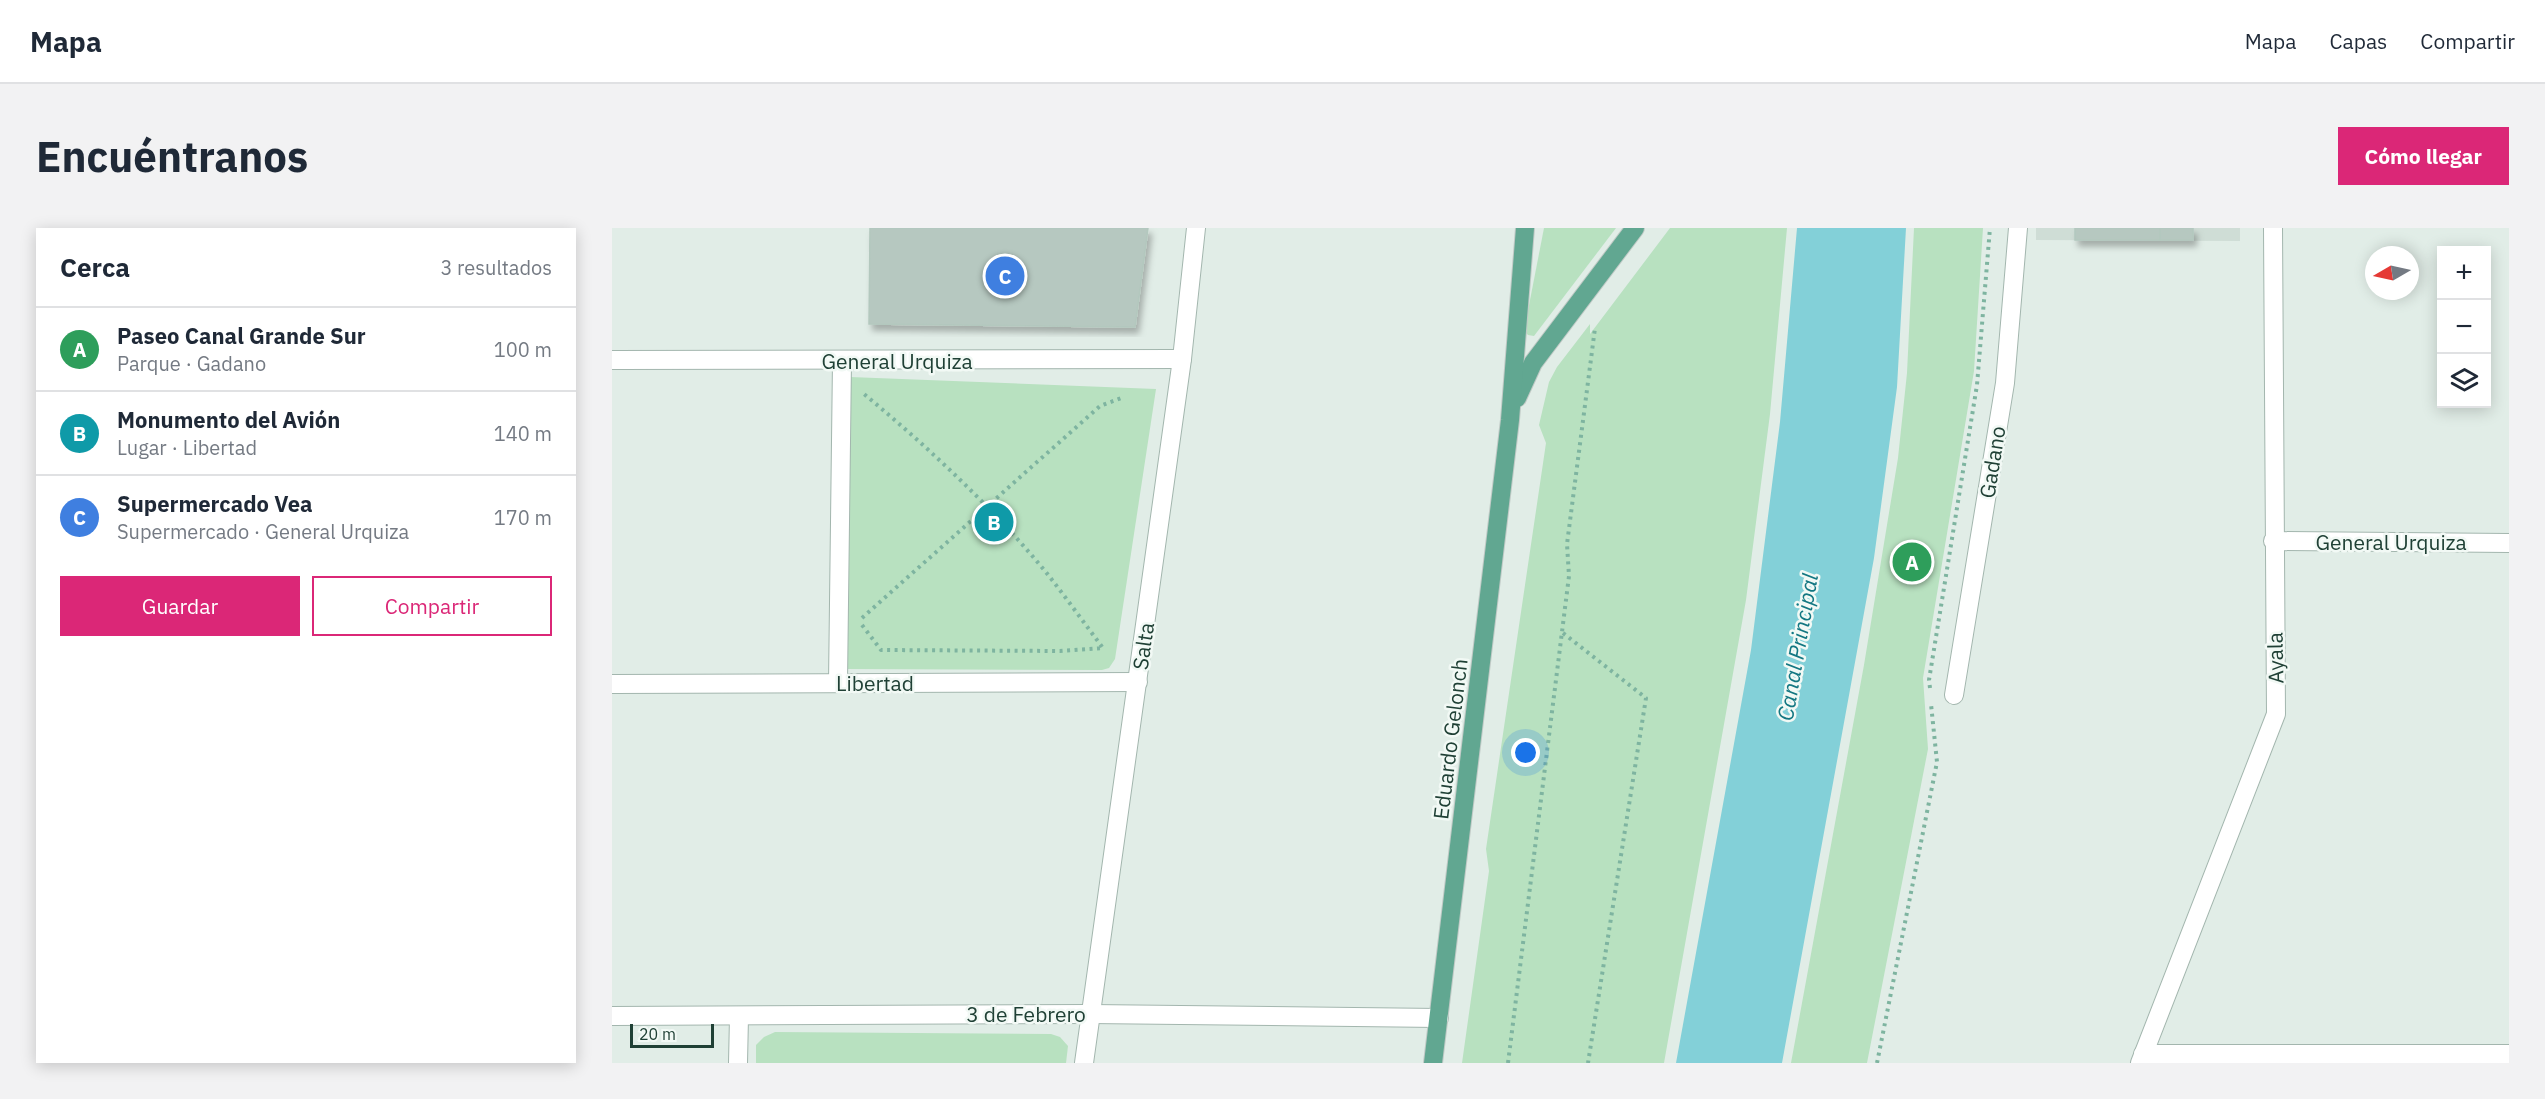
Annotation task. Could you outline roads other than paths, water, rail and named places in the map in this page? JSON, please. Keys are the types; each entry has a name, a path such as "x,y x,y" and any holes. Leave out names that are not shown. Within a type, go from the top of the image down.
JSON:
{"main road":[{"name":"Eduardo Gelonch","path":"1433,1063 1510,420 1526,228"},
{"name":"Eduardo Gelonch","path":"1510,420 1520,387 1533,363 1635,228"}],"street":[{"name":"Salta","path":"1084,1063 1182,359 1196,228"},
{"name":"Gadano","path":"1954,695 2006,383 2018,228"},
{"name":"Ayala","path":"2141,1059 2276,714 2273,541 2273,228"},
{"name":"General Urquiza","path":"612,360 1182,359"},
{"path":"838,683 842,361"},
{"name":"General Urquiza","path":"2273,541 2509,543"},
{"name":"Libertad","path":"612,684 1138,682"},
{"name":"3 de Febrero","path":"612,1016 1090,1014 1439,1018"},
{"path":"738,1063 739,1017"},
{"path":"2141,1059 2509,1054"}],"water":[{"name":"Canal Principal","path":"1797,228 1906,228 1897,387 1874,558 1782,1063 1676,1063 1751,650 1780,422"}],"place":[{"name":"Supermercado Vea","path":"1005,276"},
{"name":"Monumento del Avión","path":"994,522"},
{"name":"Paseo Canal Grande Sur","path":"1912,562"}]}
